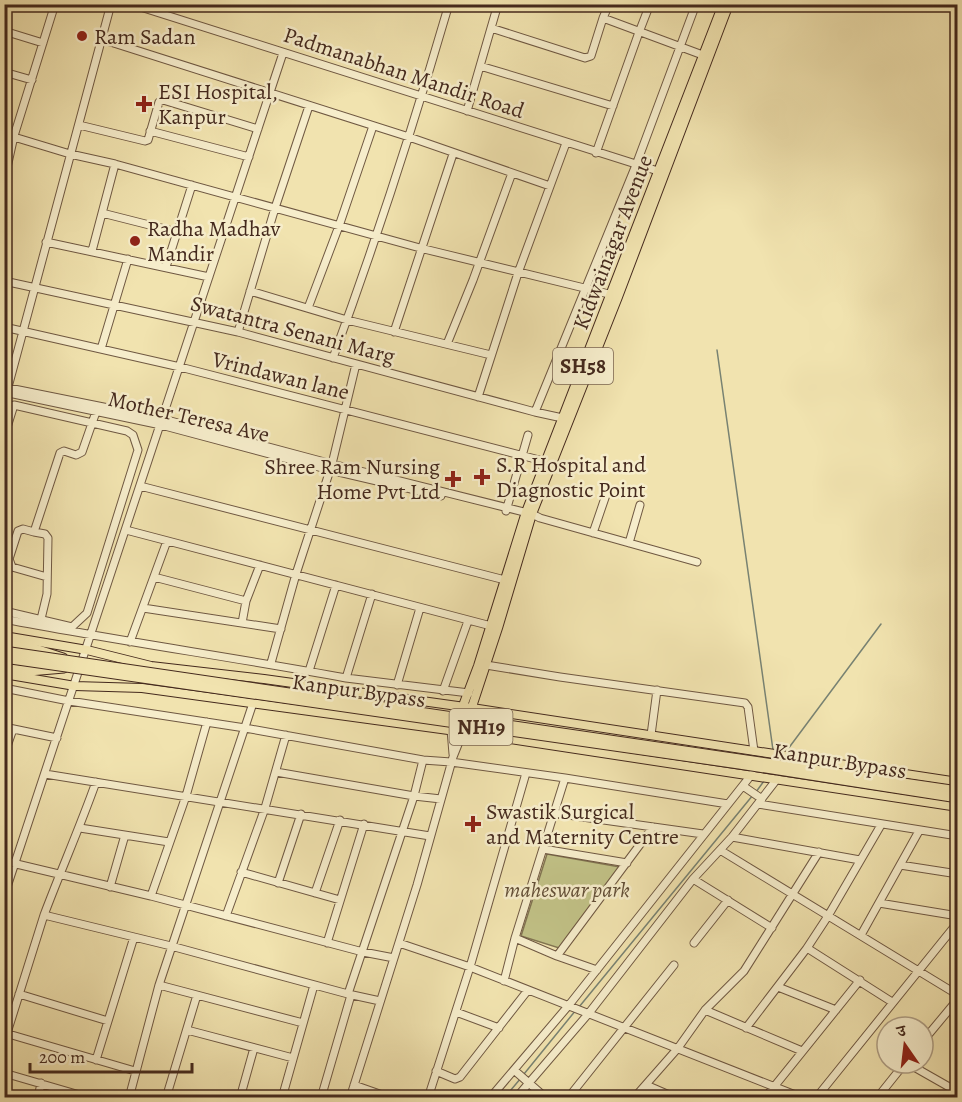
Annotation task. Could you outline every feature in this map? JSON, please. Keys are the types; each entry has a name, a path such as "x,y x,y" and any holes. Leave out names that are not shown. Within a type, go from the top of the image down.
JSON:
{"highway":[{"path":"4,644 52,653 75,663"},
{"name":"Kanpur Bypass","path":"4,651 75,663 371,703 957,791"},
{"name":"Kanpur Bypass","path":"4,658 739,764 957,798"},
{"path":"4,668 37,671 64,668"}],"main road":[{"name":"Kidwainagar Avenue","path":"451,730 468,707 486,665 505,580 662,173 723,4"},
{"name":"Kidwainagar Avenue","path":"706,56 729,4"},
{"name":"Kidwainagar Avenue","path":"463,732 469,693 494,627 547,462 567,419"},
{"path":"4,636 87,650 151,666 468,707 957,782"},
{"path":"4,674 75,686 142,688 451,730 957,807"}],"street":[{"path":"4,181 14,136 55,4"},
{"path":"4,402 111,4"},
{"name":"Padmanabhan Mandir Road","path":"131,4 662,173"},
{"path":"333,358 377,237 449,4"},
{"path":"467,111 498,4"},
{"path":"491,28 587,58 591,56 609,4"},
{"path":"596,153 650,4"},
{"path":"535,412 636,165 696,4"},
{"path":"603,18 679,48 706,56"},
{"path":"4,32 43,43"},
{"path":"101,39 409,137 550,186"},
{"path":"4,896 283,52"},
{"path":"480,66 613,106"},
{"path":"4,72 32,80"},
{"path":"79,125 142,141 148,140 159,102 163,100 258,129"},
{"path":"238,332 275,208 309,106"},
{"path":"308,308 373,126"},
{"path":"150,131 249,157"},
{"path":"4,134 420,249 615,296"},
{"path":"478,397 518,273 566,143"},
{"path":"394,332 453,154"},
{"path":"93,251 115,164"},
{"path":"447,344 512,173"},
{"path":"166,267 192,185"},
{"path":"102,213 177,232"},
{"path":"46,242 209,277"},
{"path":"101,350 128,259"},
{"name":"Swatantra Senani Marg","path":"4,281 195,321 567,419"},
{"path":"250,291 347,320 491,355"},
{"name":"Vrindawan lane","path":"4,327 180,367 547,462"},
{"path":"271,663 296,574 331,467 356,364"},
{"path":"6,390 162,422 331,467 531,516 697,562"},
{"path":"4,437 14,405 127,431 133,435 138,450 87,613 72,627 4,611"},
{"path":"34,532 60,453 64,451 76,455 81,454 97,409"},
{"path":"506,510 528,435"},
{"path":"140,486 505,580"},
{"path":"592,533 607,492"},
{"path":"629,543 640,505"},
{"path":"41,620 45,603 47,578 48,538 45,534 23,529 18,531 9,564 47,578"},
{"path":"126,530 494,627"},
{"path":"130,642 167,541"},
{"path":"242,623 246,601 260,565"},
{"path":"154,577 246,601"},
{"path":"309,671 336,585"},
{"path":"346,678 372,594"},
{"path":"143,608 281,629"},
{"path":"397,685 420,608"},
{"path":"4,619 91,636 271,663 346,678 469,693"},
{"path":"443,691 468,621"},
{"path":"486,665 745,703 748,707 754,751"},
{"path":"4,688 69,701 245,728 423,760 452,759 526,773 728,804"},
{"path":"651,735 657,690"},
{"path":"129,1098 171,946 253,703"},
{"path":"151,896 186,796 207,722"},
{"path":"4,727 57,738"},
{"path":"4,755 13,729"},
{"path":"451,730 452,759"},
{"path":"350,1098 399,943 452,759 463,732"},
{"path":"226,916 265,808 286,735"},
{"path":"321,1098 350,995 414,796 423,760"},
{"path":"276,772 441,799"},
{"path":"428,1098 470,967 526,773"},
{"path":"45,774 430,836"},
{"path":"490,1098 572,1006 597,970 703,834 755,775"},
{"path":"504,981 515,938 565,778"},
{"path":"516,1098 527,1082 588,1013 693,879 732,837 774,778"},
{"path":"96,782 80,828 59,874 44,915 6,1033 135,1071"},
{"path":"745,787 758,799 881,825 957,836"},
{"path":"554,813 703,834"},
{"path":"278,883 301,814"},
{"path":"315,893 340,820"},
{"path":"327,943 364,824"},
{"path":"746,1028 807,948 881,825"},
{"path":"557,956 653,827"},
{"path":"80,828 169,842"},
{"path":"861,935 919,831"},
{"path":"110,887 125,835"},
{"path":"732,837 860,860"},
{"path":"543,849 627,863"},
{"path":"720,850 920,970 957,997 935,1025"},
{"path":"634,1098 678,1048 705,1010 744,971 819,852"},
{"path":"4,861 394,958"},
{"path":"900,865 957,874"},
{"path":"241,872 340,900"},
{"path":"693,879 772,928"},
{"path":"694,943 728,900"},
{"path":"879,903 957,916"},
{"path":"44,915 380,1001"},
{"path":"816,1098 957,922"},
{"path":"96,1060 134,937"},
{"path":"515,938 597,970"},
{"path":"399,943 572,1006 804,1098"},
{"path":"807,948 892,1002"},
{"path":"568,1098 674,965"},
{"path":"765,1098 860,980"},
{"path":"159,985 303,1023"},
{"path":"282,1098 314,985"},
{"path":"778,987 836,1010"},
{"path":"436,1071 458,1078 528,990"},
{"path":"19,994 108,1021"},
{"path":"166,1098 197,995"},
{"path":"705,1010 802,1051"},
{"path":"456,1012 499,1028"},
{"path":"186,1030 293,1058"},
{"path":"240,1098 254,1048"},
{"path":"515,1071 546,1098"},
{"path":"4,1072 90,1098"},
{"path":"877,1098 896,1075"},
{"path":"927,1075 957,1092"},
{"path":"38,1098 42,1083"},
{"path":"354,1085 377,1095 391,1098"},
{"path":"646,1085 676,1098"}],"green space":[{"name":"maheswar park","path":"547,854 620,867 559,948 521,936"}],"waterway":[{"path":"717,350 773,750"},
{"path":"785,753 881,624"},
{"path":"756,792 764,781"},
{"path":"579,1007 753,795"},
{"path":"524,1074 576,1010"},
{"path":"504,1098 521,1078"}],"place":[{"name":"Ram Sadan","path":"82,36"},
{"name":"ESI Hospital, Kanpur","path":"144,104"},
{"name":"Radha Madhav Mandir","path":"135,241"},
{"name":"S.R Hospital and Diagnostic Point","path":"482,477"},
{"name":"Shree Ram Nursing Home Pvt Ltd","path":"453,479"},
{"name":"Swastik Surgical and Maternity Centre","path":"473,824"}]}
